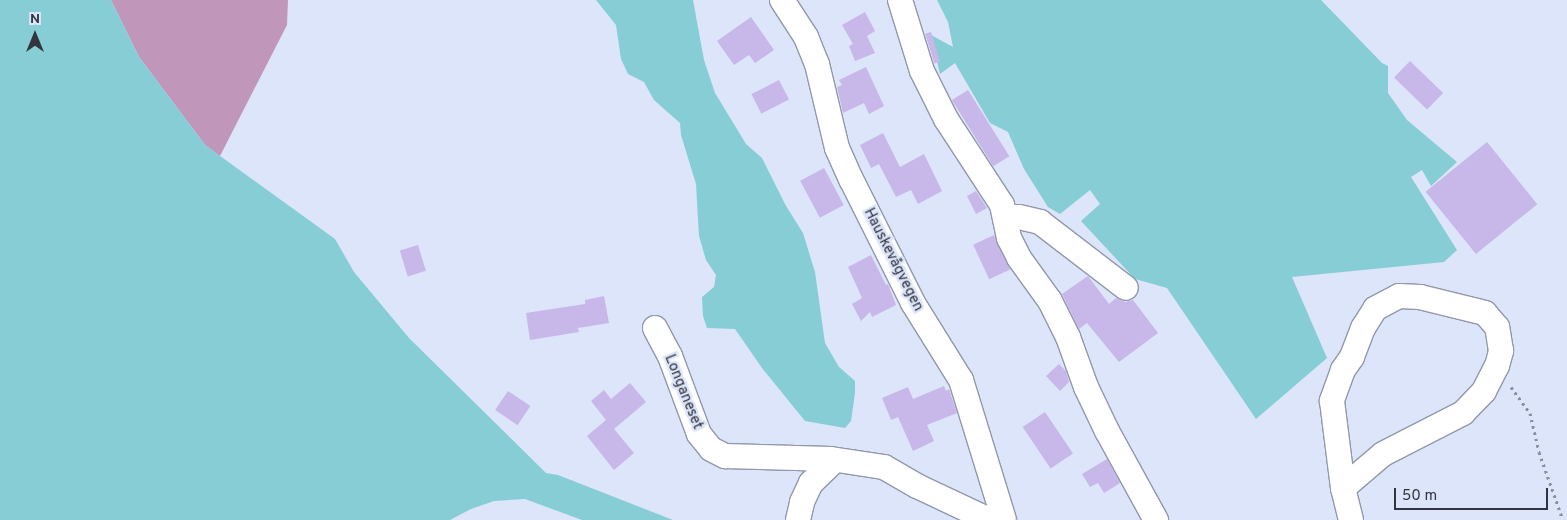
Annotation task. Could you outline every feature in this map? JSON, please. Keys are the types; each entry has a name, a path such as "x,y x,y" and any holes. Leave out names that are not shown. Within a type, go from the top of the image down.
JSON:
{"street":[{"name":"Hauskevågvegen","path":"782,0 806,37 817,64 837,148 852,181 913,303 961,380 1004,520"},
{"path":"900,0 922,71 946,119 1002,205 1009,238 1019,258 1050,301 1068,337 1086,387 1107,431 1156,520"},
{"path":"1006,221 1010,217 1019,217 1040,222 1126,288"},
{"path":"1343,488 1383,454 1463,413 1484,391 1497,366 1501,351 1497,327 1485,312 1420,297 1399,296 1375,309 1363,328 1352,357 1342,370 1332,400 1343,488 1351,520"},
{"name":"Longaneset","path":"654,328 670,356 699,434 711,449 725,456 835,460 884,467 917,486 989,520"},
{"path":"798,520 802,502 811,483 835,460"}],"path":[{"path":"1497,366 1530,413 1539,452 1563,520"}],"shaded area":[{"path":"0,0 111,0 139,57 205,145 335,239 354,272 409,338 546,473 558,475 673,520 582,520 525,499 494,501 471,509 450,520 0,520"},
{"path":"111,0 288,0 287,25 220,156 205,145 139,57"},
{"path":"596,0 693,0 704,60 715,93 746,144 762,158 786,206 803,233 815,272 825,343 839,367 855,381 851,421 845,428 805,421 762,368 735,329 707,328 703,316 702,297 714,287 716,275 706,260 699,236 696,184 681,135 680,123 654,100 644,82 628,74 621,59 616,25"},
{"path":"937,0 1321,0 1382,63 1388,66 1388,93 1407,120 1457,162 1431,186 1422,170 1411,177 1457,250 1444,262 1292,277 1327,358 1256,419 1167,288 1135,279 1081,221 1100,204 1090,190 1060,214 1048,207 1024,169 1008,132 990,123 955,63 940,74 931,35 953,47 948,22"}],"building":[{"path":"865,12 875,31 867,36 875,53 855,61 849,46 853,44 842,25"},
{"path":"751,17 774,50 755,63 749,55 734,65 717,41"},
{"path":"931,32 940,62 934,63 925,34"},
{"path":"1410,61 1443,93 1427,109 1394,78"},
{"path":"866,67 884,106 869,114 864,103 843,113 837,87 842,85 839,80"},
{"path":"779,80 789,100 761,114 751,94"},
{"path":"968,90 1009,156 993,166 952,100"},
{"path":"883,133 900,167 924,154 942,191 918,204 911,190 896,197 879,164 871,168 860,145"},
{"path":"1487,142 1537,204 1476,254 1426,192"},
{"path":"824,168 844,205 820,218 800,181"},
{"path":"976,191 987,208 976,214 967,196"},
{"path":"994,235 1010,269 989,279 973,245"},
{"path":"418,245 426,271 408,276 400,251"},
{"path":"871,255 886,285 888,284 896,305 872,317 870,312 861,321 852,304 862,298 848,267"},
{"path":"1088,276 1109,304 1116,298 1125,302 1133,300 1158,333 1119,362 1087,323 1079,329 1062,294"},
{"path":"604,296 609,323 578,328 579,332 530,340 526,313 585,304 585,300"},
{"path":"1059,364 1066,371 1069,382 1060,391 1046,376"},
{"path":"630,383 646,402 614,429 634,453 614,470 587,436 606,420 591,401 604,390 611,399"},
{"path":"944,386 946,391 949,389 957,413 927,425 934,441 913,451 898,417 891,420 882,398 908,387 913,399"},
{"path":"508,391 530,406 518,425 495,410"},
{"path":"1045,412 1073,453 1051,469 1023,427"},
{"path":"1107,459 1120,483 1104,493 1098,483 1090,487 1082,474"}]}
